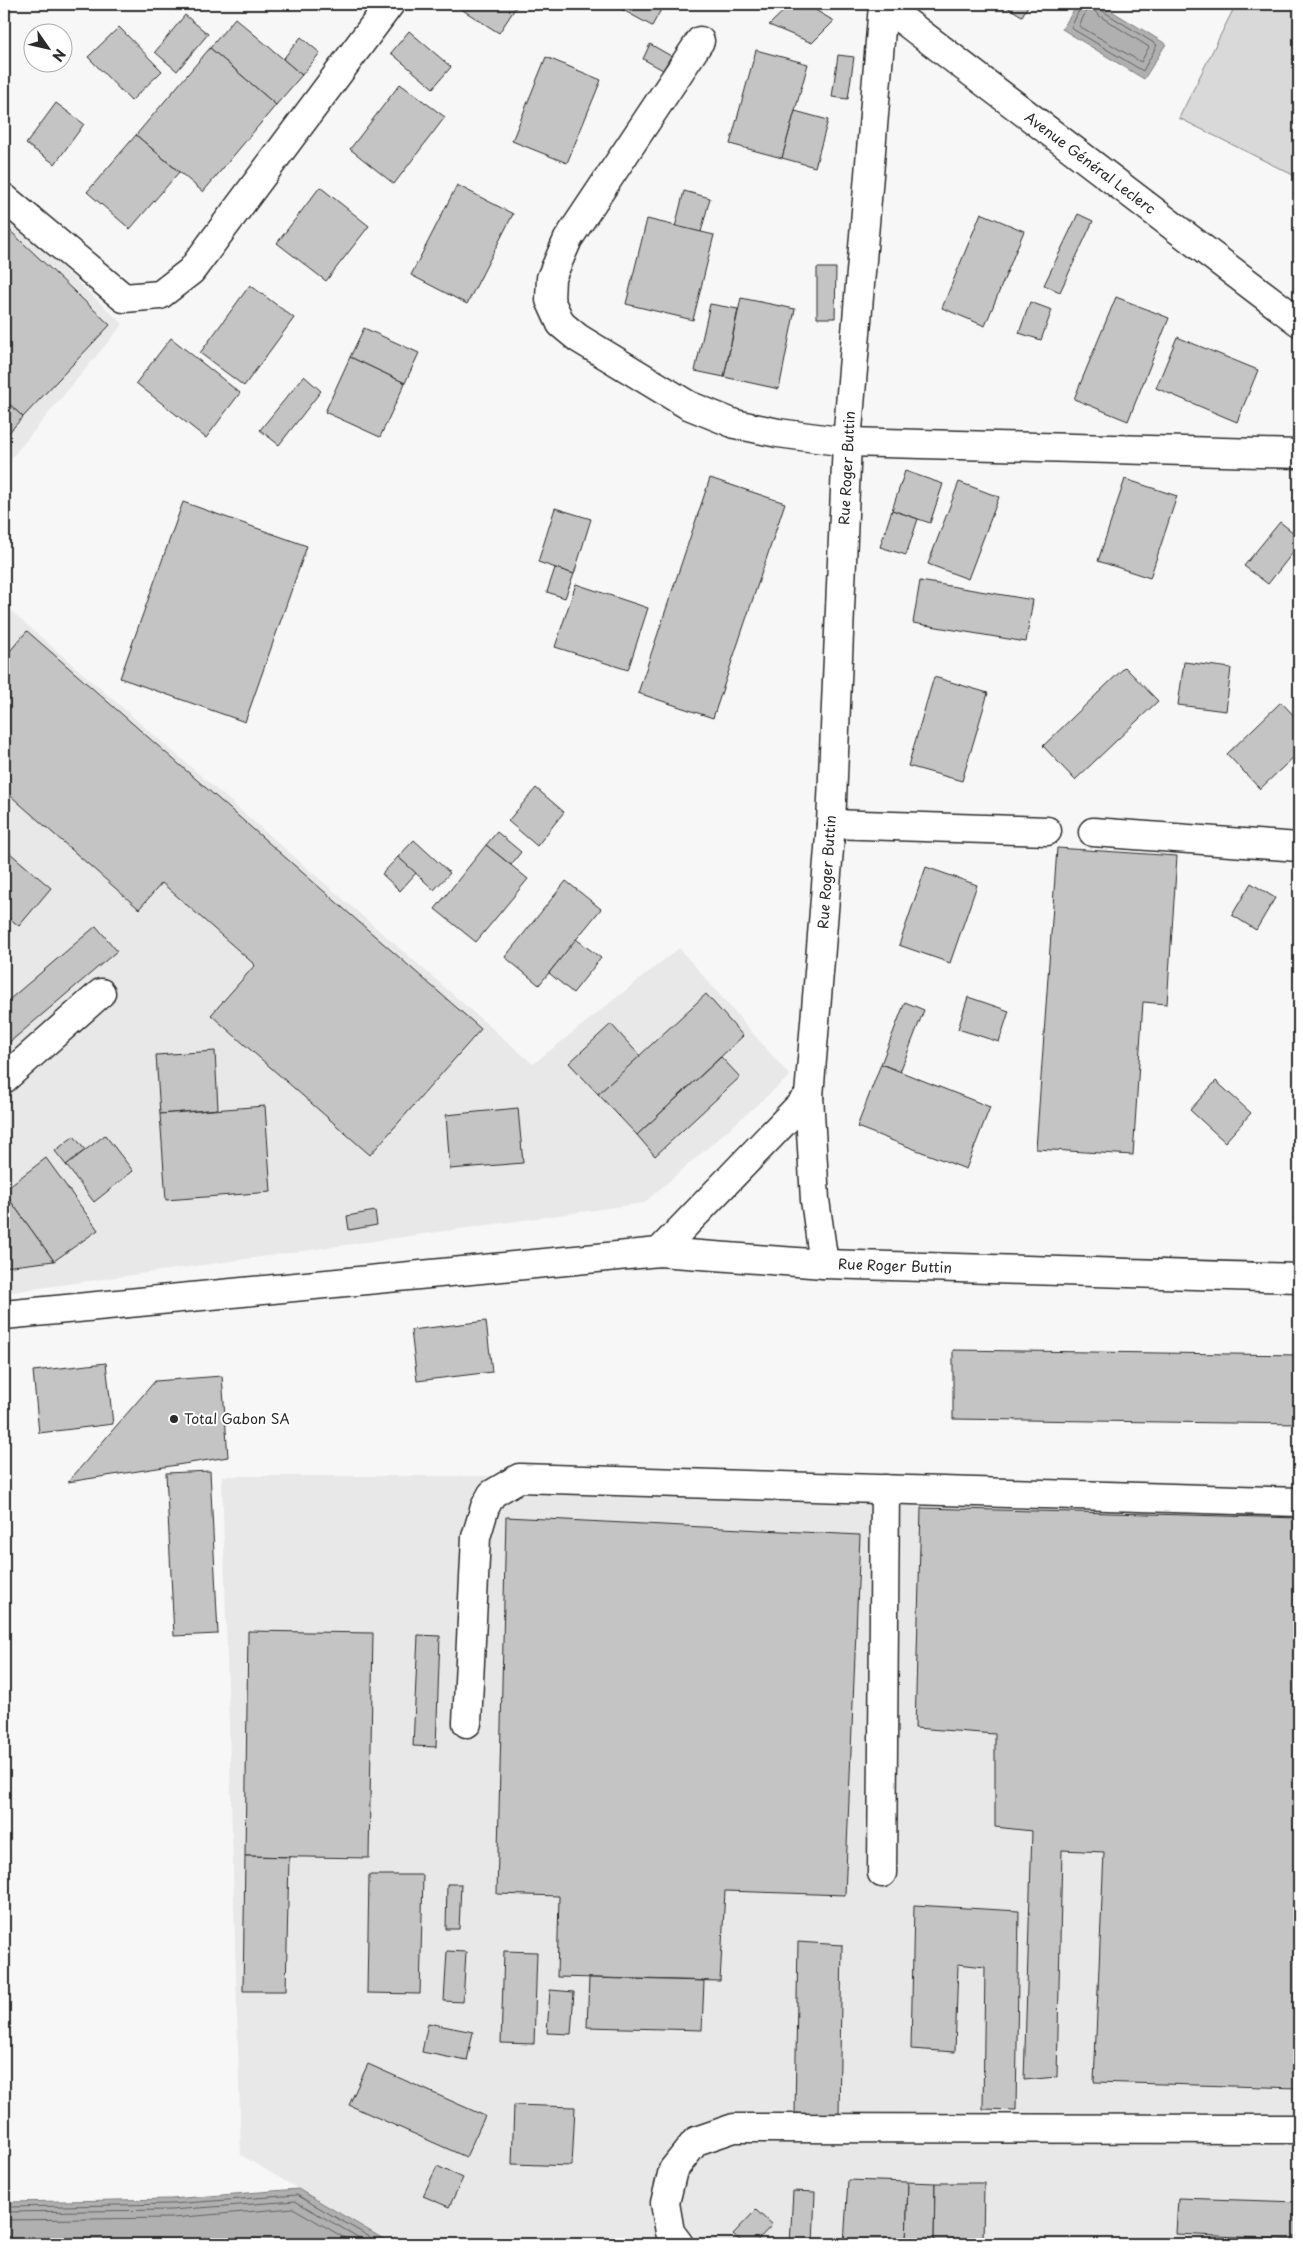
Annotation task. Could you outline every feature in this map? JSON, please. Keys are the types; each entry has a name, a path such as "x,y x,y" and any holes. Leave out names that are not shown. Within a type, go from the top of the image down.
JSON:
{"street":[{"path":"4,198 124,298 160,295 191,272 390,4"},
{"name":"Avenue Général Leclerc","path":"882,4 1299,322"},
{"name":"Rue Roger Buttin","path":"882,4 847,442 832,824 809,1096 815,1200 824,1264 1299,1278"},
{"path":"700,41 568,239 551,278 550,300 561,324 578,338 688,405 736,424 778,433 847,442 1299,454"},
{"path":"832,824 1047,831"},
{"path":"1093,832 1299,847"},
{"path":"4,1078 101,993"},
{"path":"659,1252 809,1096"},
{"path":"4,1315 44,1313 659,1252 824,1264"},
{"path":"467,1724 476,1537 485,1507 492,1494 519,1478 1299,1502"},
{"path":"882,1873 885,1489"},
{"path":"679,2244 670,2232 665,2203 673,2170 696,2141 734,2128 1299,2130"}],"shaded area":[{"path":"1236,4 1299,4 1299,178 1179,118"},
{"path":"4,214 123,324 4,467"},
{"path":"4,605 533,1064 679,948 790,1076 644,1203 4,1293"},
{"path":"222,1476 954,1476 1299,1485 1299,2244 392,2244 241,2155"}],"water":[{"path":"1078,4 1100,4 1166,44 1144,79 1062,29"},
{"path":"298,2189 392,2244 4,2244 4,2199 9,2202 171,2199"}],"building":[{"path":"453,4 518,4 499,33"},
{"path":"612,4 664,4 652,26"},
{"path":"791,4 805,4 834,21 812,43 769,25"},
{"path":"1002,4 1029,4 1022,16"},
{"path":"185,15 208,34 177,71 155,52"},
{"path":"235,18 302,75 276,105 210,48"},
{"path":"119,27 162,71 131,101 88,57"},
{"path":"409,31 451,67 433,88 391,53"},
{"path":"301,37 320,53 302,75 283,59"},
{"path":"650,44 671,56 663,70 643,59"},
{"path":"210,48 276,105 203,192 136,135"},
{"path":"756,50 808,64 782,158 730,144"},
{"path":"838,55 854,57 848,99 832,97"},
{"path":"546,57 601,80 567,163 512,141"},
{"path":"400,84 445,117 394,184 350,149"},
{"path":"56,103 84,124 55,164 26,144"},
{"path":"795,111 828,120 815,167 782,158"},
{"path":"136,135 179,172 130,229 87,192"},
{"path":"457,185 513,214 467,304 411,275"},
{"path":"320,187 369,226 326,281 277,243"},
{"path":"684,191 710,198 701,232 675,227"},
{"path":"981,213 1024,231 985,326 942,308"},
{"path":"1078,214 1093,221 1060,292 1044,285"},
{"path":"647,219 714,235 693,320 626,304"},
{"path":"4,225 110,325 23,417 4,399"},
{"path":"817,268 836,268 835,318 817,318"},
{"path":"250,285 294,318 244,386 200,353"},
{"path":"1116,297 1169,318 1128,421 1074,399"},
{"path":"741,298 795,309 779,389 724,377"},
{"path":"1030,302 1052,310 1041,340 1019,333"},
{"path":"710,304 738,309 724,377 695,371"},
{"path":"364,328 419,353 405,383 350,357"},
{"path":"1177,337 1258,370 1237,422 1156,388"},
{"path":"171,338 240,393 206,438 136,383"},
{"path":"350,357 405,383 380,437 325,412"},
{"path":"304,376 321,391 279,445 260,430"},
{"path":"4,399 23,417 4,438"},
{"path":"905,471 943,484 930,523 892,510"},
{"path":"710,478 785,503 713,718 638,693"},
{"path":"1125,479 1177,496 1150,578 1098,561"},
{"path":"959,482 999,497 968,579 928,564"},
{"path":"183,502 307,546 245,722 120,678"},
{"path":"555,508 591,519 574,574 538,562"},
{"path":"892,510 918,519 906,555 880,547"},
{"path":"1280,522 1299,537 1299,545 1268,584 1244,566"},
{"path":"555,568 574,574 565,598 547,592"},
{"path":"920,581 1033,600 1026,642 913,623"},
{"path":"576,584 648,608 628,670 555,647"},
{"path":"27,631 481,1029 370,1155 211,1015 255,965 162,883 139,909 4,790 4,658"},
{"path":"1184,662 1231,668 1226,711 1178,705"},
{"path":"1125,667 1158,701 1075,780 1043,746"},
{"path":"934,677 988,693 962,781 908,766"},
{"path":"1281,702 1299,721 1299,752 1260,789 1227,754"},
{"path":"536,788 564,812 537,846 508,821"},
{"path":"497,832 521,852 511,865 486,845"},
{"path":"414,840 450,873 434,890 398,857"},
{"path":"486,845 528,879 476,942 435,909"},
{"path":"4,848 51,888 19,926 4,914"},
{"path":"1057,848 1177,856 1167,1004 1143,1002 1133,1155 1036,1149"},
{"path":"398,857 416,873 400,891 382,874"},
{"path":"926,867 977,885 950,963 899,945"},
{"path":"566,881 601,909 539,985 505,957"},
{"path":"1251,883 1275,898 1256,930 1232,915"},
{"path":"96,926 117,951 4,1047 4,1004"},
{"path":"576,939 601,958 573,993 549,973"},
{"path":"706,994 743,1036 637,1135 598,1094"},
{"path":"968,997 1009,1011 999,1042 958,1029"},
{"path":"905,1002 924,1010 900,1072 881,1064"},
{"path":"611,1024 640,1056 598,1094 569,1063"},
{"path":"215,1051 218,1109 160,1114 156,1055"},
{"path":"721,1057 740,1077 655,1156 637,1135"},
{"path":"881,1064 990,1107 966,1169 857,1127"},
{"path":"1216,1081 1251,1113 1225,1142 1190,1110"},
{"path":"265,1106 271,1192 166,1200 160,1114"},
{"path":"518,1108 523,1163 450,1169 446,1115"},
{"path":"105,1135 133,1171 94,1202 66,1165"},
{"path":"74,1136 85,1150 66,1165 55,1151"},
{"path":"46,1158 98,1230 54,1261 4,1192 4,1190"},
{"path":"4,1192 54,1261 4,1267"},
{"path":"375,1211 377,1225 349,1230 347,1216"},
{"path":"486,1321 492,1372 417,1381 411,1330"},
{"path":"953,1350 1299,1355 1299,1424 953,1419"},
{"path":"106,1363 113,1424 39,1433 33,1371"},
{"name":"Total Gabon SA","path":"222,1376 228,1457 68,1482 155,1381"},
{"path":"210,1471 218,1634 174,1636 166,1473"},
{"path":"921,1508 1299,1518 1299,2088 1094,2082 1104,1852 1062,1850 1057,2077 1024,2080 1032,1831 995,1827 995,1734 915,1728"},
{"path":"506,1517 860,1535 845,1895 725,1891 720,1981 557,1977 559,1896 497,1894"},
{"path":"248,1631 373,1633 369,1858 245,1856"},
{"path":"418,1635 440,1636 436,1747 413,1746"},
{"path":"245,1856 289,1857 286,1991 243,1991"},
{"path":"369,1875 423,1875 420,1994 367,1993"},
{"path":"447,1884 461,1884 459,1929 446,1929"},
{"path":"914,1905 1019,1911 1016,2110 983,2109 985,1967 958,1964 955,2052 911,2049"},
{"path":"798,1942 842,1945 839,2115 795,2113"},
{"path":"447,1951 466,1952 463,2002 444,2001"},
{"path":"504,1951 537,1952 534,2044 501,2043"},
{"path":"589,1978 704,1981 702,2030 587,2027"},
{"path":"550,1990 574,1992 571,2034 547,2033"},
{"path":"428,2023 473,2032 467,2061 422,2052"},
{"path":"368,2064 485,2116 466,2157 349,2105"},
{"path":"514,2105 575,2107 572,2166 512,2164"},
{"path":"437,2166 463,2178 449,2207 423,2196"},
{"path":"848,2180 908,2182 906,2244 844,2244"},
{"path":"908,2182 935,2183 934,2244 906,2244"},
{"path":"935,2183 984,2183 983,2244 934,2244"},
{"path":"793,2191 815,2192 813,2244 790,2244"},
{"path":"1178,2198 1299,2202 1299,2240 1176,2234"},
{"path":"756,2210 772,2225 754,2244 744,2244 733,2234"}],"place":[{"name":"Total Gabon SA","path":"174,1419"}]}
